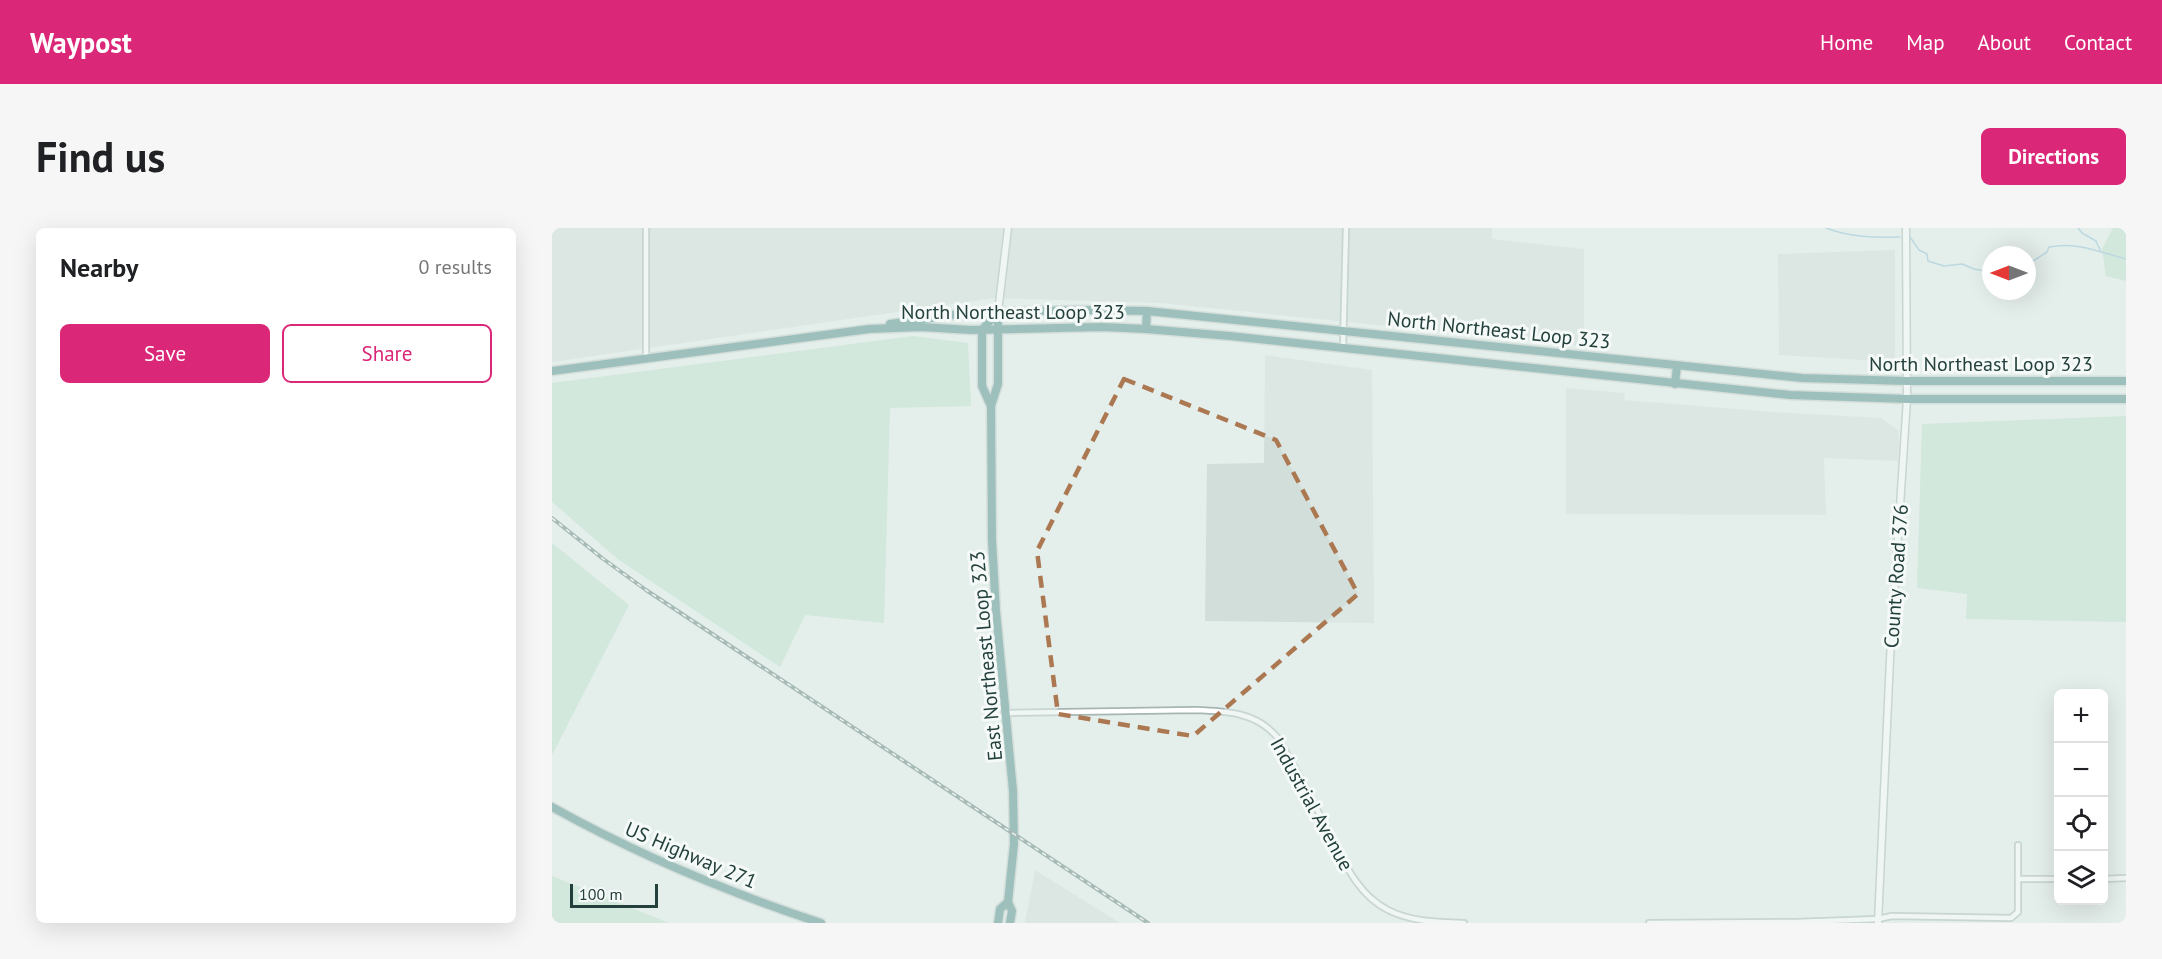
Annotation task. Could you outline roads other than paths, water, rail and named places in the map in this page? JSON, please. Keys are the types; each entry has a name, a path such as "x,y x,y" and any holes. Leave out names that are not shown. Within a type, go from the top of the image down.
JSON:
{"highway":[{"name":"North Northeast Loop 323","path":"869,329 885,324 959,314 1081,310 1147,311 1802,378 1907,381 2126,381"},
{"path":"1146,328 1147,311"},
{"name":"East Northeast Loop 323","path":"998,312 998,384 992,406 993,578 1014,814 1014,844 1008,902 1012,911 1010,923"},
{"path":"982,330 998,312"},
{"name":"North Northeast Loop 323","path":"552,371 869,329 1146,328 1790,395 1907,399 2126,399"},
{"name":"East Northeast Loop 323","path":"982,330 982,386 992,406"},
{"path":"1405,355 1407,337"},
{"path":"1675,384 1677,366"},
{"name":"US Highway 271","path":"552,807 662,863 796,919 821,923"},
{"name":"East Northeast Loop 323","path":"998,923 1000,909 1008,902"}],"street":[{"path":"646,228 646,359"},
{"path":"998,312 1008,228"},
{"path":"1343,348 1346,228"},
{"name":"County Road 376","path":"1878,921 1890,659 1907,399 1906,228"},
{"name":"Industrial Avenue","path":"1006,713 1218,711 1247,716 1260,722 1277,737 1353,877 1369,898 1387,910 1404,916 1464,923"},
{"path":"1649,923 1878,921 1892,916 2009,918 2017,915 2019,907 2018,845"},
{"path":"2108,879 2126,878"},
{"path":"2019,879 2054,879"}],"waterway":[{"path":"1826,228 1862,236 1900,237"},
{"path":"2078,228 2096,241 2101,252"},
{"path":"1910,237 1919,250 1927,254 1928,261 1944,266 1962,264 1982,270"},
{"path":"2036,259 2047,252 2049,247 2059,246 2088,248 2126,259"}],"railway":[{"path":"552,518 646,590 1148,923"}]}
